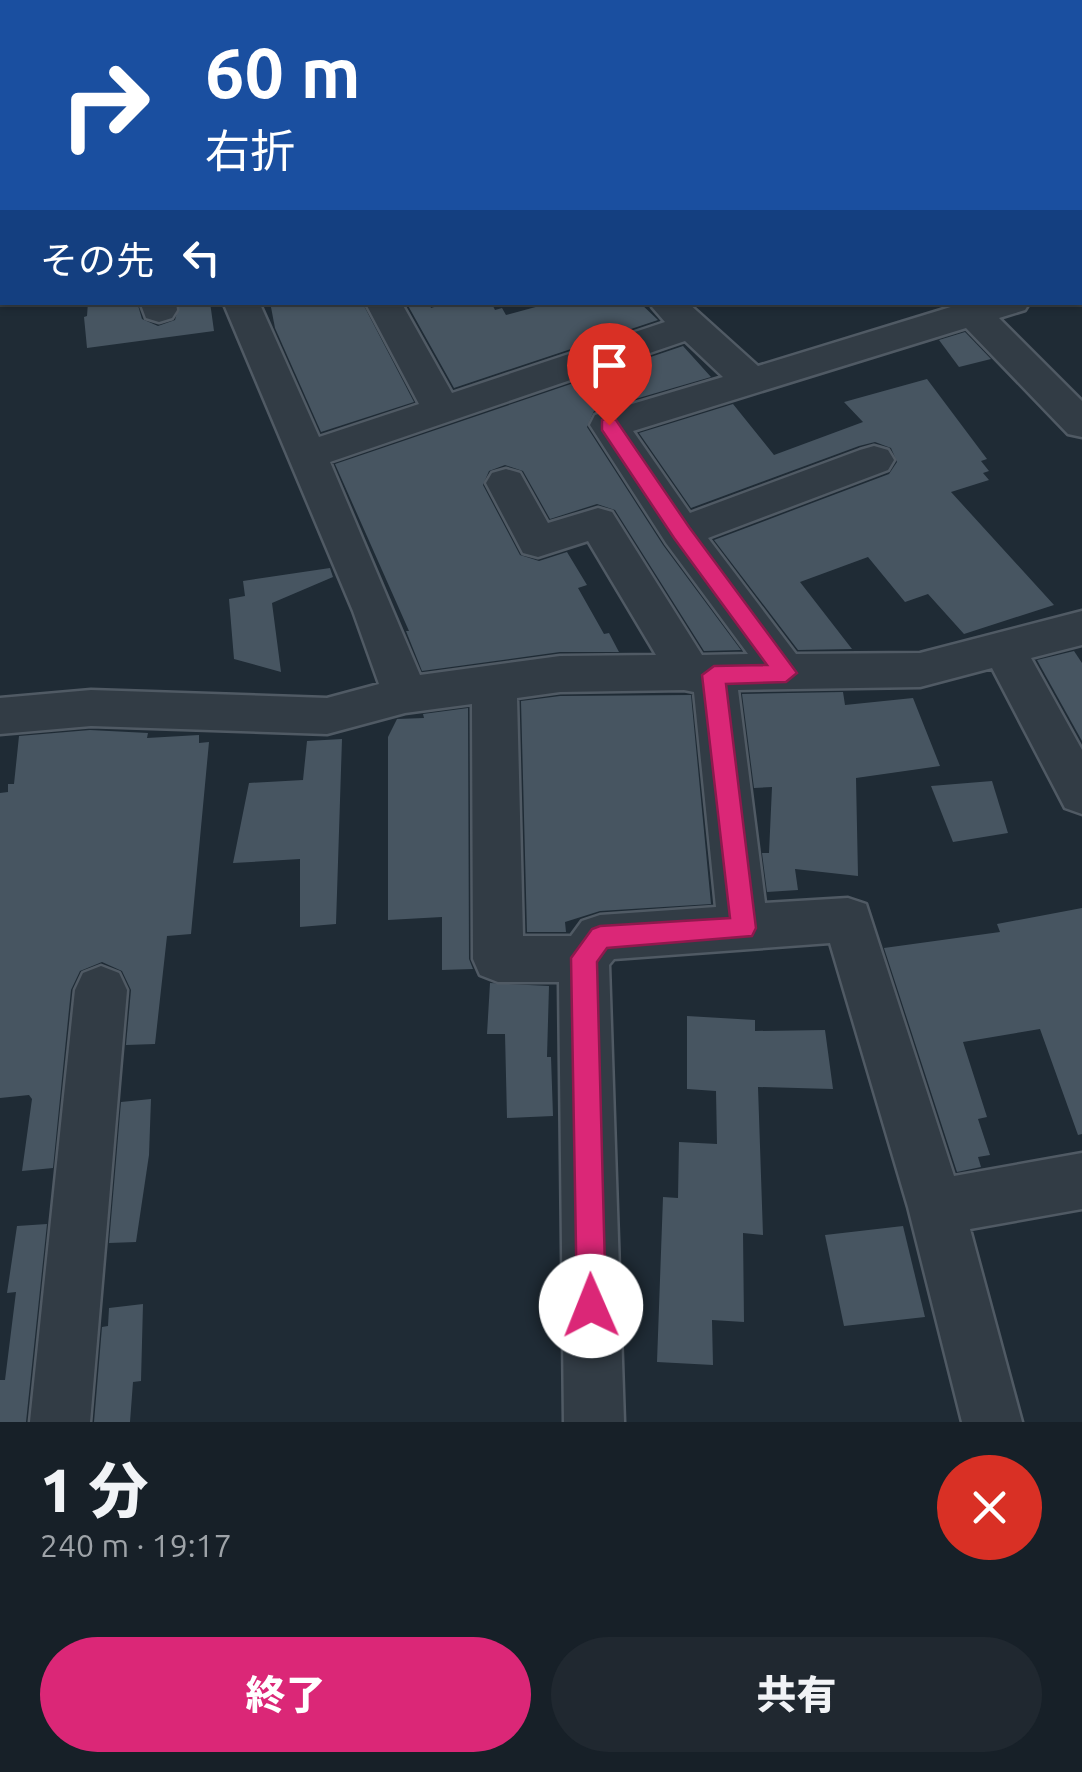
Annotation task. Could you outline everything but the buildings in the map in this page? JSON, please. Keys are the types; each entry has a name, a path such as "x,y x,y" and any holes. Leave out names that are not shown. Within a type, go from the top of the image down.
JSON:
{"street":[{"path":"243,305 374,610 405,695"},
{"path":"385,305 442,410"},
{"path":"786,673 681,532 609,425 1002,305"},
{"path":"306,456 442,410 678,314 751,381"},
{"path":"972,314 1082,424"},
{"path":"681,532 874,460"},
{"path":"506,483 538,542 598,523 702,675 744,928"},
{"path":"0,716 92,708 327,716 405,695 560,674 920,670 1082,628"},
{"path":"1004,648 1082,794"},
{"path":"494,682 498,959 584,958"},
{"path":"594,1422 584,958 600,937 848,920 936,1207 992,1422"},
{"path":"60,1422 101,990"},
{"path":"936,1207 1082,1181"}],"route":[{"path":"591,1306 584,958 600,937 744,928 714,675 786,673 681,532 609,425"}]}
